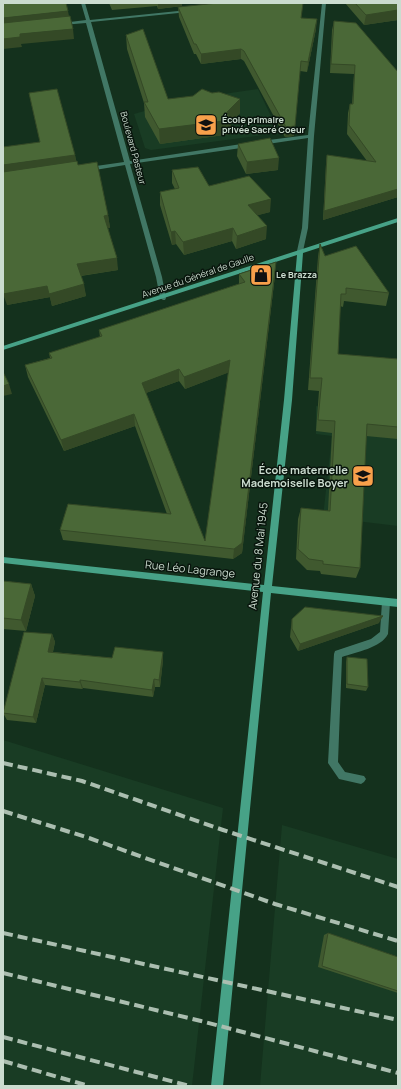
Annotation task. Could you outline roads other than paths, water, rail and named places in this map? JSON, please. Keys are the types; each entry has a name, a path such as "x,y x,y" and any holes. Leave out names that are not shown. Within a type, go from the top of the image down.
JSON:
{"main road":[{"name":"Avenue du Général de Gaulle","path":"3,348 163,298 300,251 398,220"},
{"name":"Avenue du 8 Mai 1945","path":"217,1086 267,589 288,400 300,251"},
{"name":"Rue Léo Lagrange","path":"3,560 398,603"}],"street":[{"name":"Boulevard Pasteur","path":"83,3 159,277 163,298"},
{"path":"300,251 305,228 311,136 324,3"},
{"path":"58,25 192,10"},
{"path":"85,169 311,136"},
{"path":"361,779 342,776 333,763 338,654 374,642 384,634 386,602"}],"railway":[{"path":"3,763 82,781 223,830 398,887"},
{"path":"3,811 89,838 275,904 398,941"},
{"path":"3,933 398,1020"},
{"path":"3,973 201,1021 398,1073"},
{"path":"3,1037 190,1086"},
{"path":"3,1061 89,1086"}],"place":[{"name":"École primaire privée Sacré Coeur","path":"206,125"},
{"name":"Le Brazza","path":"261,275"},
{"name":"École maternelle Mademoiselle Boyer","path":"363,476"}]}
